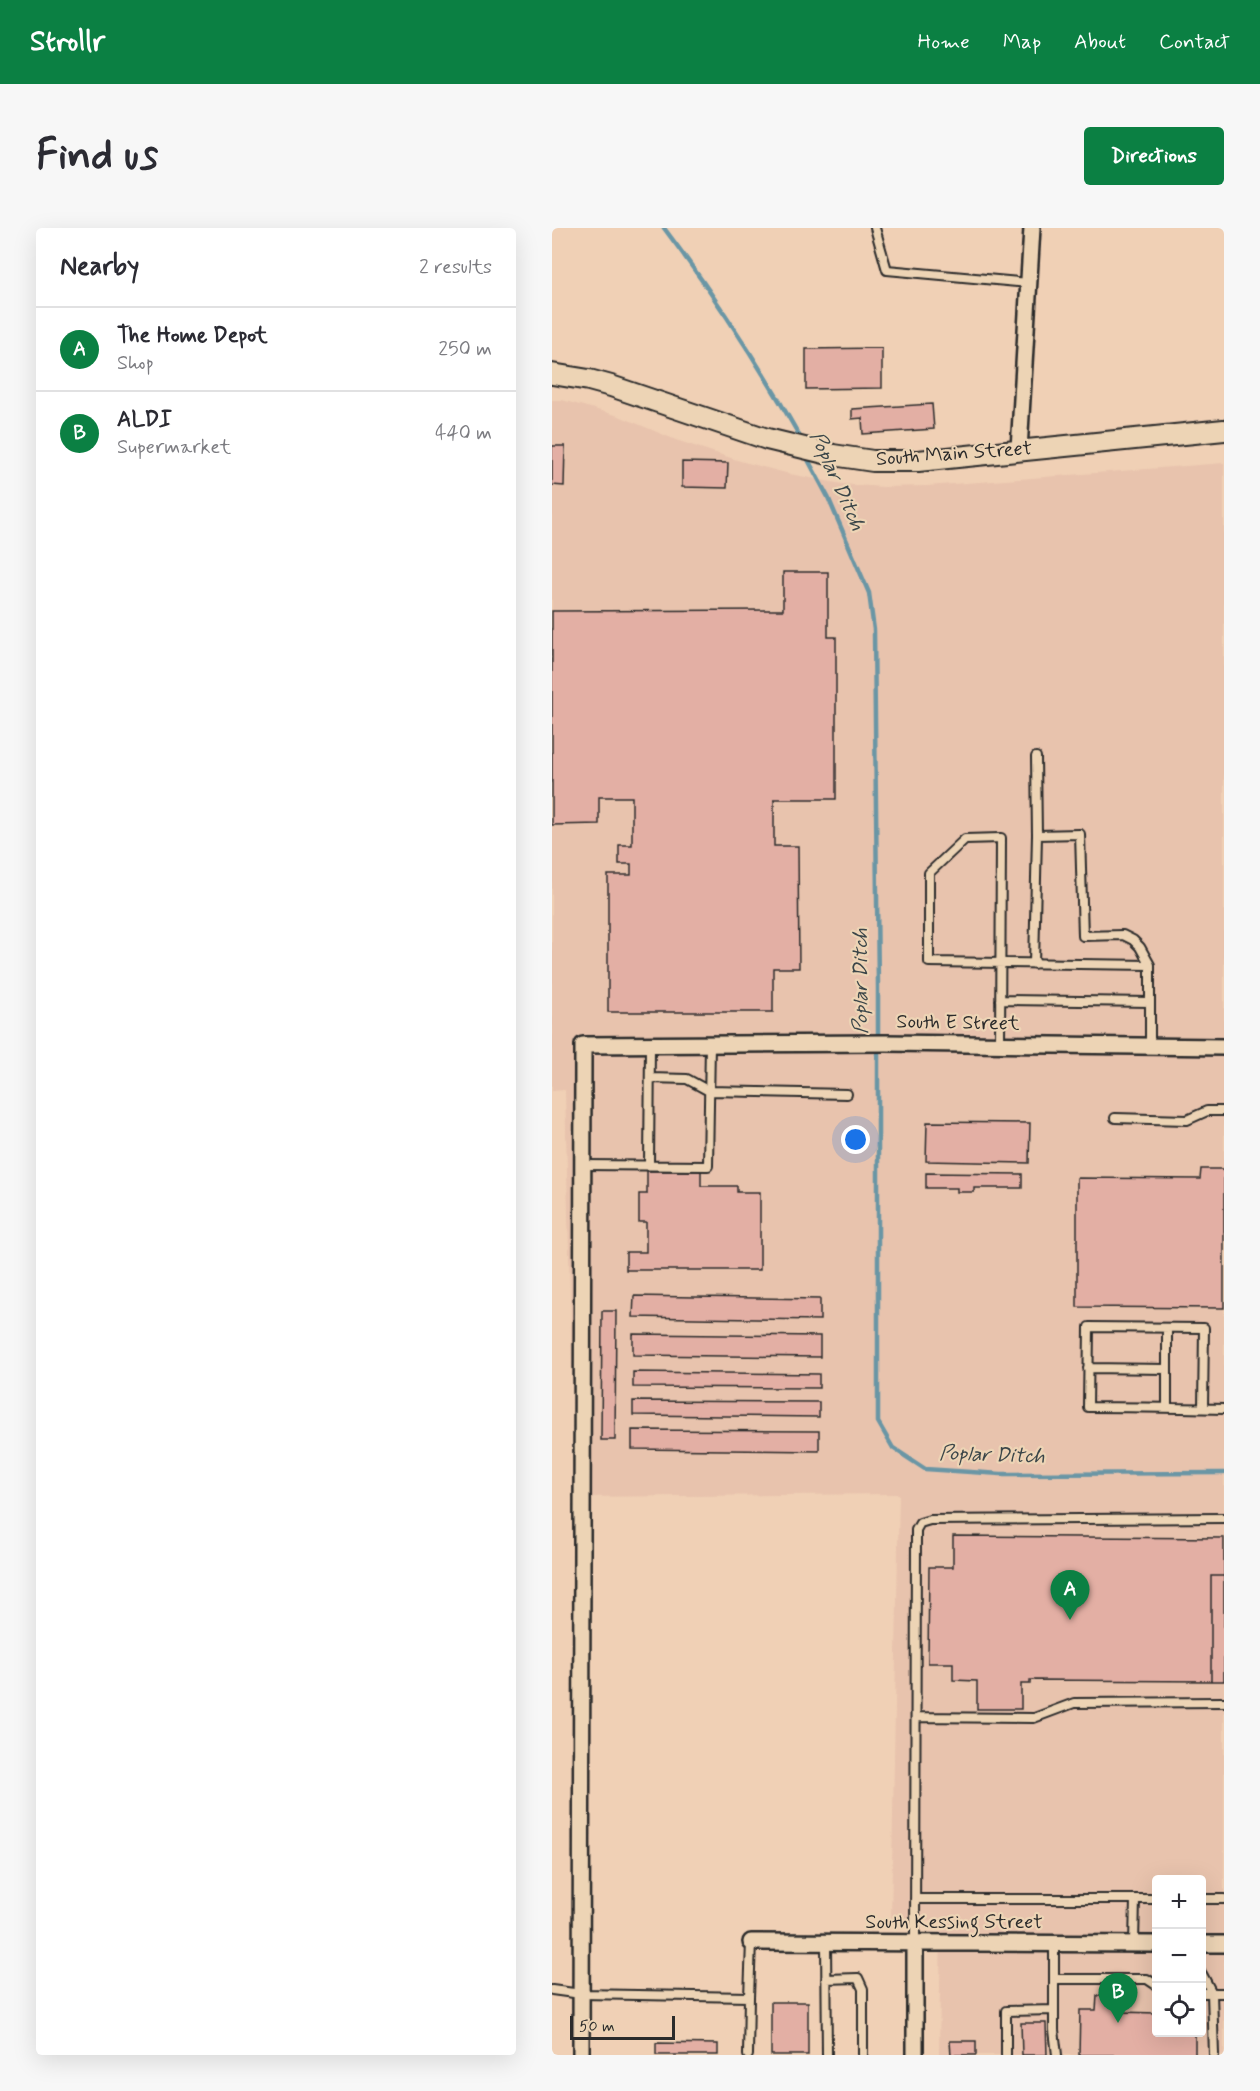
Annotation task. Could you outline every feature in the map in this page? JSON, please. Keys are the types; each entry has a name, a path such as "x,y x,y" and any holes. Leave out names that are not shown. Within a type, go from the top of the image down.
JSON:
{"main road":[{"name":"South Main Street","path":"552,374 589,380 629,392 714,423 767,439 859,460 901,461 1224,430"}],"street":[{"path":"1019,450 1032,228"},
{"name":"South E Street","path":"583,1165 583,1045 1000,1044 1224,1047"},
{"path":"581,2055 583,1165"},
{"name":"South Kessing Street","path":"751,1942 1152,1944"},
{"path":"915,1943 915,2055"},
{"path":"1206,1944 1224,1944"}],"lane":[{"path":"875,228 887,270 1029,283"},
{"path":"1034,964 1036,757"},
{"path":"1037,835 1080,834 1083,936 1123,935 1140,947 1150,965 1150,1046"},
{"path":"1000,1044 1000,964 1001,838 965,839 929,873 929,962 1000,964 1150,965"},
{"path":"1000,1000 1150,1002"},
{"path":"583,1165 708,1166 710,1044"},
{"path":"649,1165 650,1045"},
{"path":"650,1078 687,1079 709,1091 847,1094"},
{"path":"1115,1118 1187,1120 1207,1111 1224,1111"},
{"path":"1203,1408 1204,1328 1089,1327 1088,1407 1167,1408 1203,1408 1224,1408"},
{"path":"1167,1328 1167,1408"},
{"path":"1088,1368 1167,1369"},
{"path":"915,1943 916,1530 920,1523 930,1520 1224,1518"},
{"path":"916,1717 1034,1718 1074,1703 1224,1702"},
{"path":"915,1899 1152,1899"},
{"path":"1134,1944 1135,1899"},
{"path":"1206,1899 1224,1899"},
{"path":"748,2055 751,1942"},
{"path":"826,1942 826,2055"},
{"path":"1054,1944 1057,2055"},
{"path":"826,1979 858,1978 863,1989 863,2055"},
{"path":"1055,1979 1147,1978 1153,1983"},
{"path":"1206,1982 1212,1993 1214,2055"},
{"path":"552,1989 581,1994 749,1997"},
{"path":"1206,1993 1224,1993"},
{"path":"1006,2055 1006,2011 1054,2010"}],"shaded area":[{"path":"552,400 562,400 619,416 676,440 740,461 842,484 883,487 927,486 1224,463 1224,2055 939,2055 941,1922 891,1920 899,1494 575,1497 565,1090 552,1091"}],"building":[{"path":"882,348 882,388 806,389 806,349"},
{"path":"932,404 934,429 863,434 862,418 852,419 852,409"},
{"path":"552,446 565,446 564,486 552,485"},
{"path":"682,462 728,463 727,488 682,487"},
{"path":"783,572 828,572 828,637 836,637 836,799 774,799 774,846 798,846 799,968 773,968 773,1012 608,1012 608,875 631,875 631,864 619,864 619,845 632,845 632,797 599,797 599,824 552,825 552,611 783,610"},
{"path":"927,1122 1030,1123 1029,1163 926,1161"},
{"path":"1201,1169 1224,1169 1224,1308 1077,1307 1077,1178 1200,1179"},
{"path":"647,1171 701,1171 701,1186 737,1186 737,1192 760,1192 760,1270 626,1270 626,1252 646,1252 646,1222 639,1222 639,1194 647,1194"},
{"path":"926,1173 1022,1174 1022,1188 974,1188 974,1192 957,1192 957,1188 926,1188"},
{"path":"634,1296 820,1299 820,1320 633,1317"},
{"path":"602,1311 616,1311 615,1440 601,1440"},
{"path":"633,1334 820,1336 820,1357 633,1355"},
{"path":"633,1372 819,1374 819,1388 633,1387"},
{"path":"633,1401 819,1402 819,1417 633,1415"},
{"path":"632,1430 819,1431 819,1451 632,1449"},
{"path":"953,1536 1224,1538 1224,1576 1211,1576 1211,1681 1030,1680 1030,1684 1021,1684 1021,1709 977,1709 977,1681 953,1680 953,1663 928,1663 929,1567 953,1567"},
{"path":"1211,1576 1224,1576 1224,1681 1211,1681"},
{"path":"1107,1990 1121,1990 1120,2012 1152,2013 1152,2037 1195,2037 1195,2055 1079,2055 1080,2010 1096,2010 1097,1996 1107,1996"},
{"path":"771,2002 808,2002 808,2055 771,2055"},
{"path":"1021,2023 1046,2023 1047,2055 1022,2055"},
{"path":"950,2041 976,2041 976,2055 951,2055"},
{"path":"656,2043 718,2044 718,2055 656,2055"}],"waterway":[{"name":"Poplar Ditch","path":"664,228 737,332 803,442"},
{"name":"Poplar Ditch","path":"806,456 828,497 869,593 874,630 878,986 878,1422 893,1448 925,1469 1001,1474 1224,1473"}],"place":[{"name":"The Home Depot","path":"1070,1620"},
{"name":"ALDI","path":"1118,2023"}]}
